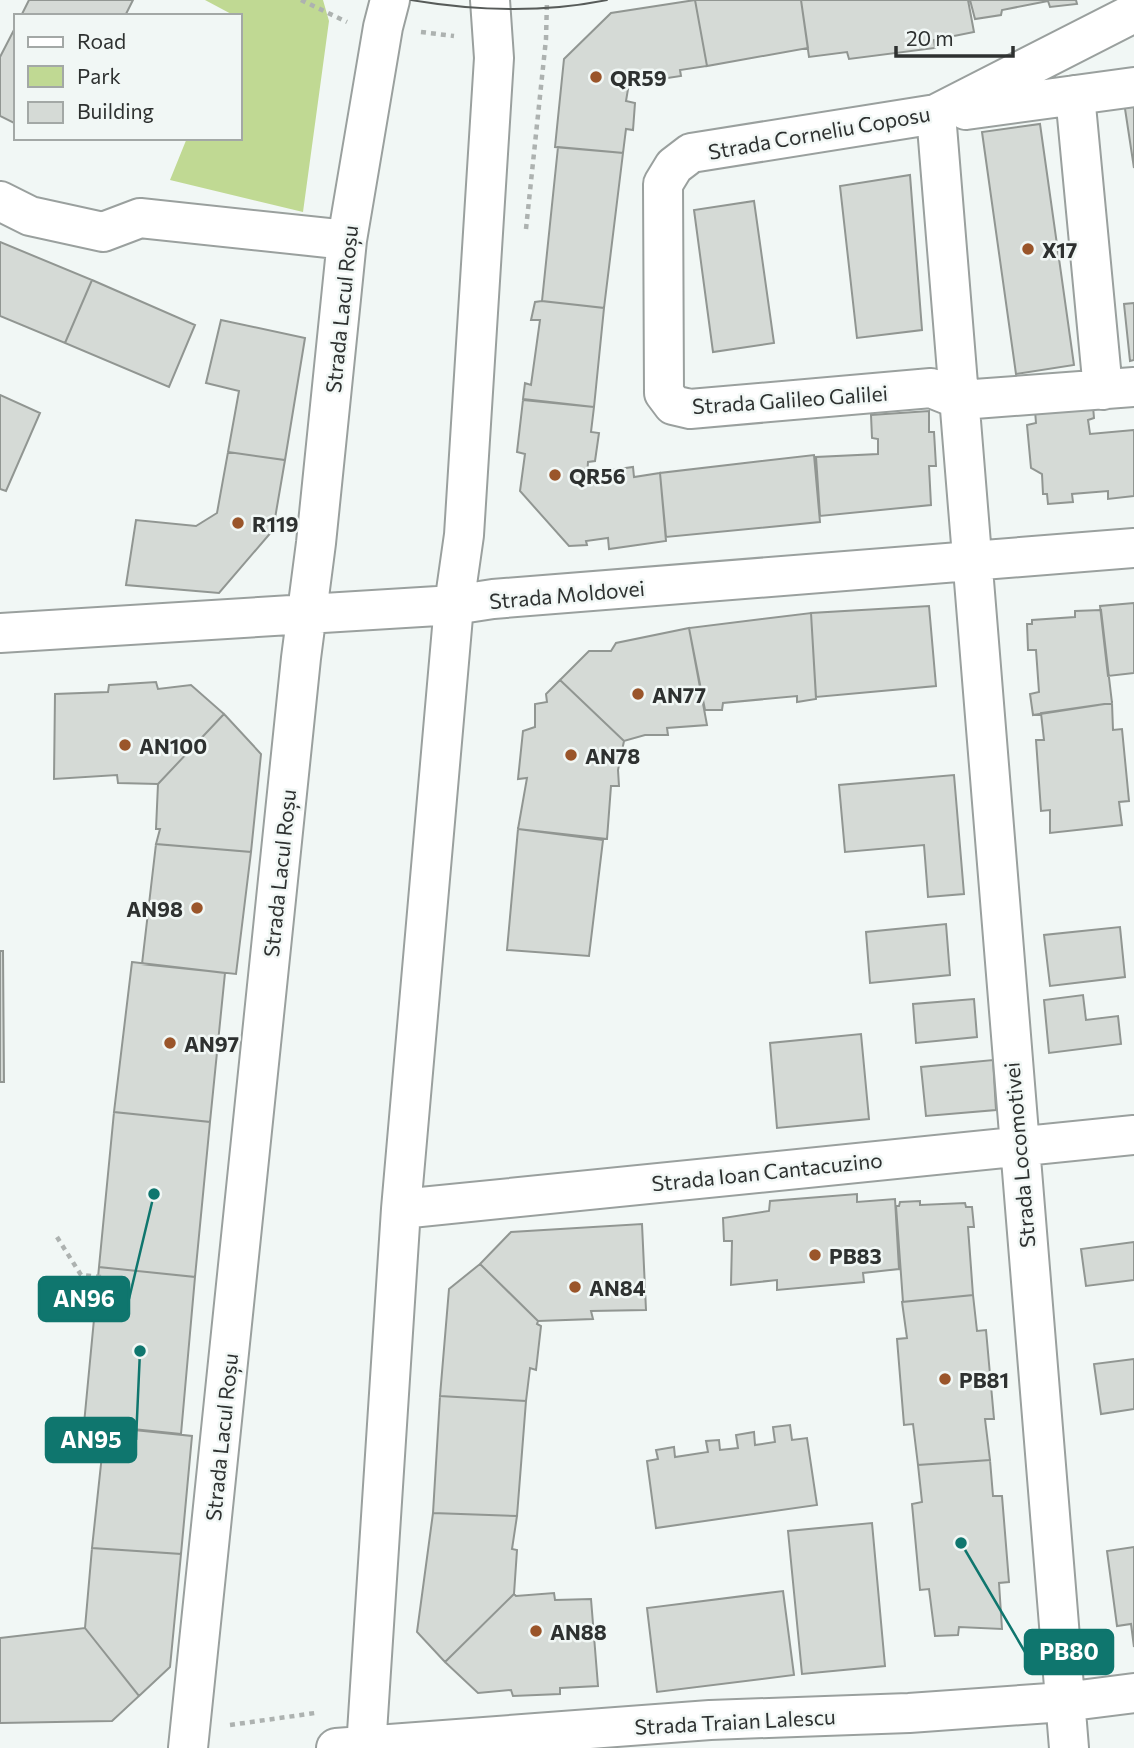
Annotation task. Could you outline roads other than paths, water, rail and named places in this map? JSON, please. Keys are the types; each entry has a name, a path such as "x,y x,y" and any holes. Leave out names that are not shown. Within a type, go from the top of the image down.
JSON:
{"street":[{"path":"356,1747 454,605 464,535 494,58 491,0"},
{"name":"Strada Lacul Roșu","path":"188,1748 347,240 383,5"},
{"name":"Strada Corneliu Coposu","path":"691,153 936,114 1134,13"},
{"path":"971,561 961,400 936,114 1134,87"},
{"path":"1075,95 1118,388"},
{"name":"Strada Galileo Galilei","path":"691,153 674,166 663,184 664,393 673,405 690,409 931,388 961,400 1118,388"},
{"path":"0,201 30,216 103,232 140,218 347,240"},
{"name":"Strada Moldovei","path":"0,633 454,605 493,599 1134,548"},
{"name":"Strada Locomotivei","path":"971,561 1069,1748"},
{"name":"Strada Ioan Cantacuzino","path":"401,1209 1134,1135"},
{"name":"Strada Traian Lalescu","path":"356,1747 712,1734 909,1713 1064,1702 1134,1693"}],"tram line":[{"path":"411,0 509,9 559,7 607,0"}],"place":[{"name":"QR59","path":"596,77"},
{"name":"X17","path":"1028,249"},
{"name":"QR56","path":"555,475"},
{"name":"R119","path":"238,523"},
{"name":"AN77","path":"638,694"},
{"name":"AN100","path":"125,745"},
{"name":"AN78","path":"571,755"},
{"name":"AN98","path":"197,908"},
{"name":"AN97","path":"170,1043"},
{"name":"AN96","path":"154,1194"},
{"name":"PB83","path":"815,1255"},
{"name":"AN84","path":"575,1287"},
{"name":"AN95","path":"140,1351"},
{"name":"PB81","path":"945,1379"},
{"name":"PB80","path":"961,1543"},
{"name":"AN88","path":"536,1631"}]}
